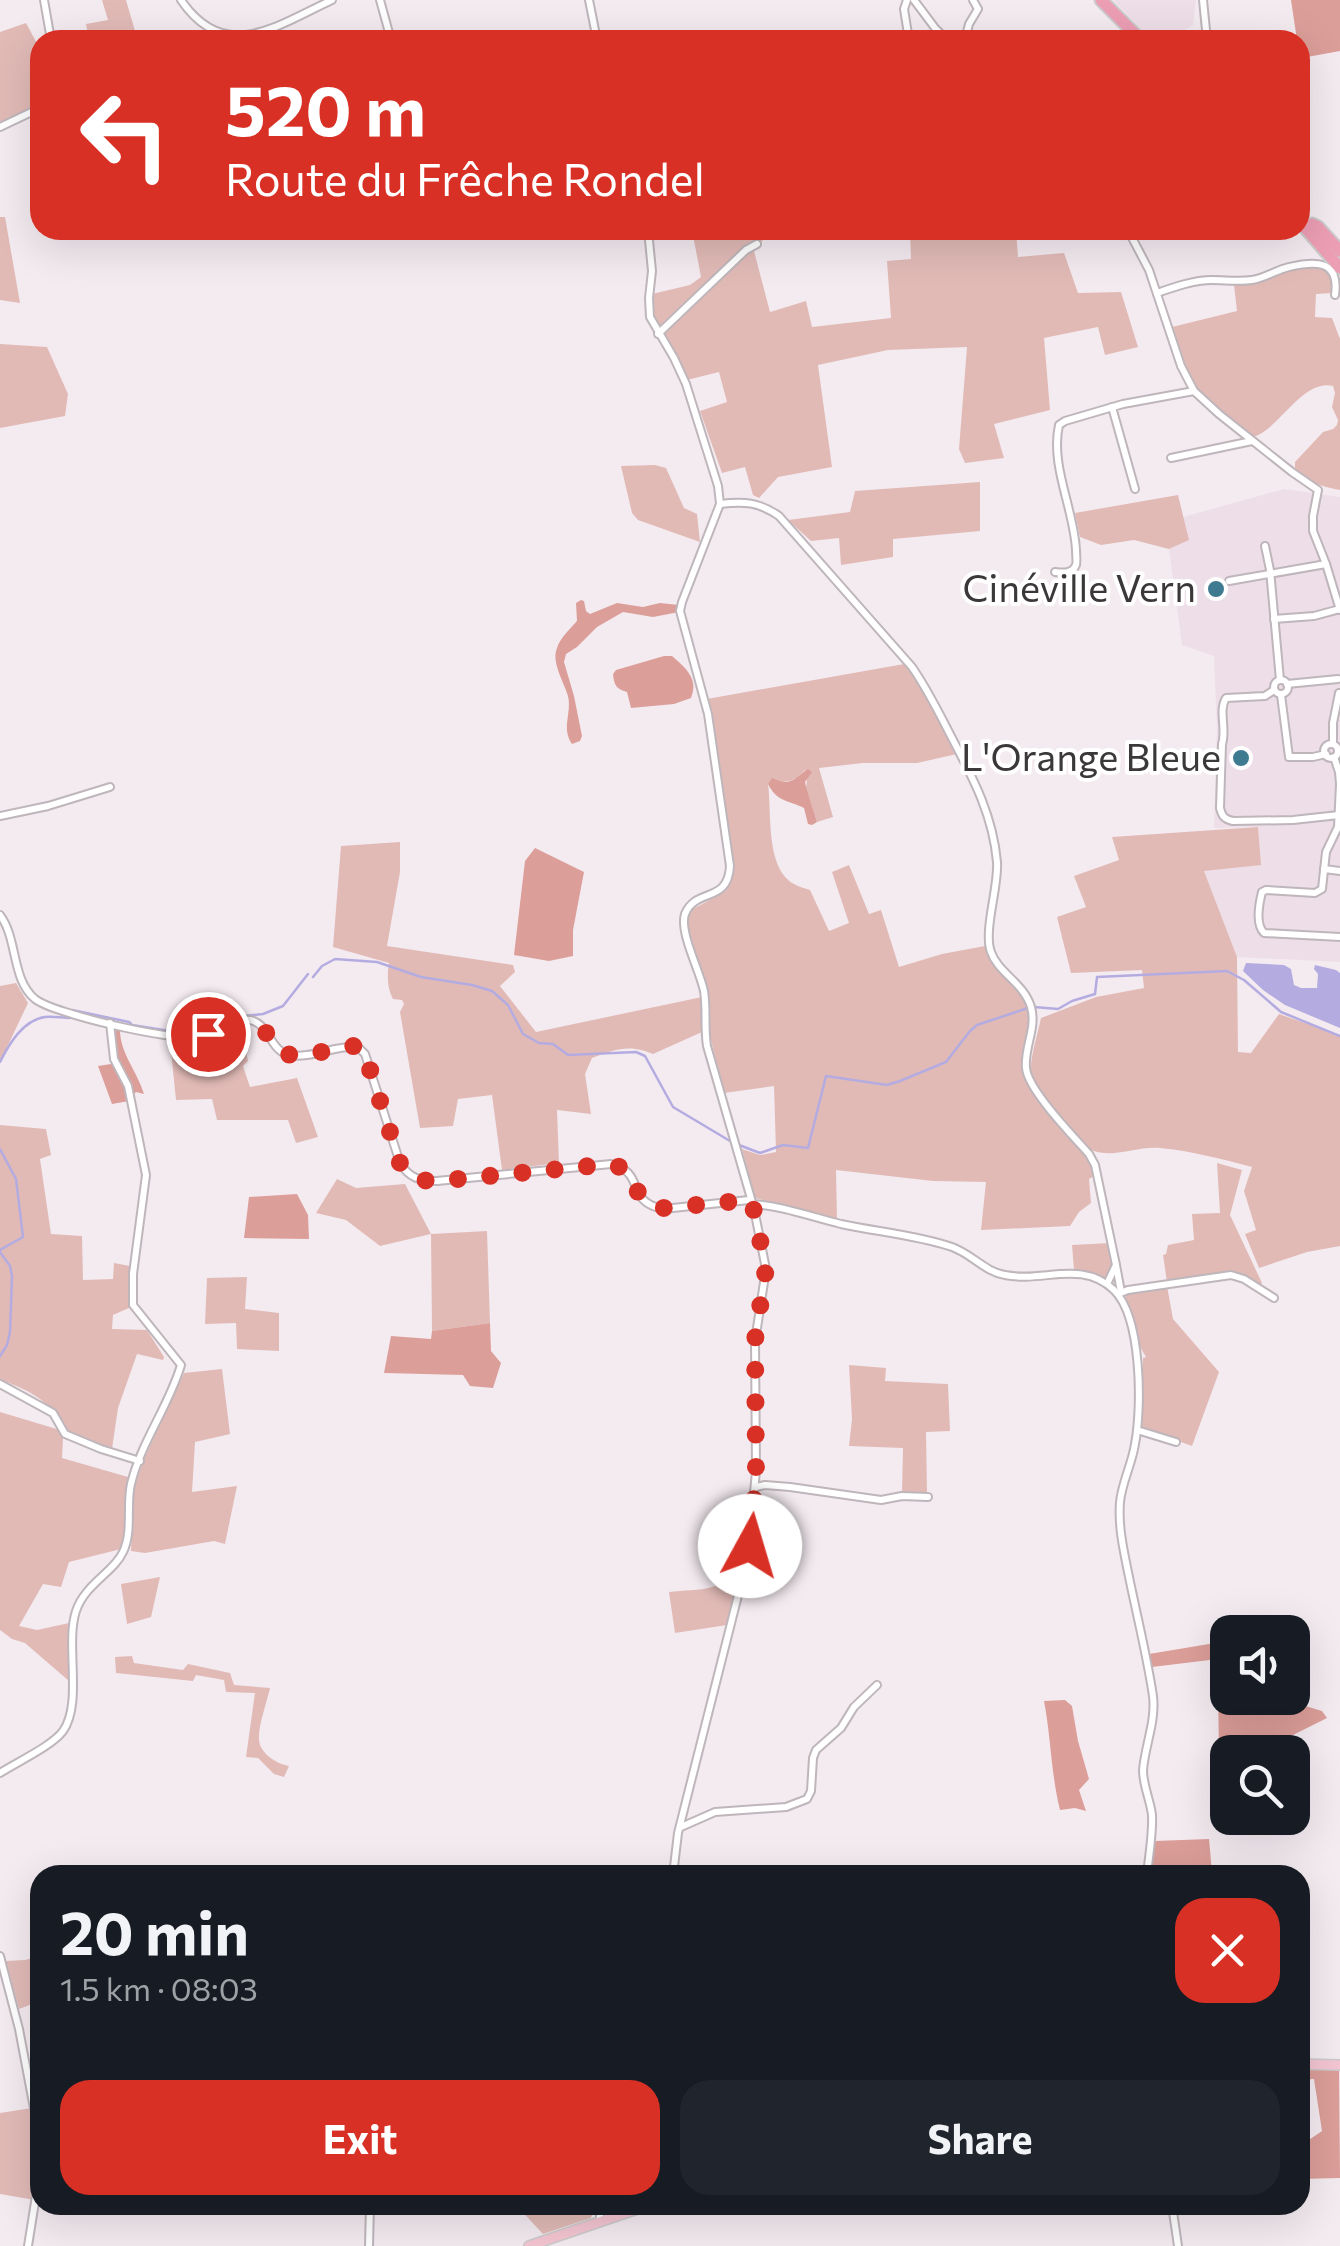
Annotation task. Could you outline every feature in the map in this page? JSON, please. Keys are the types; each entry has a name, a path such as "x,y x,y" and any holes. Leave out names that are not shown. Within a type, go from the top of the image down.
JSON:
{"highway":[{"path":"1092,0 1122,30"},
{"path":"1101,0 1133,30"},
{"path":"1120,0 1120,9 1136,30"},
{"path":"1310,224 1318,227 1340,254"},
{"path":"1310,228 1340,268"}],"main road":[{"path":"1310,2064 1340,2064"},
{"path":"528,2246 620,2215"}],"street":[{"path":"44,0 49,30"},
{"path":"181,0 200,23 215,30"},
{"path":"267,30 332,0"},
{"path":"380,0 388,30"},
{"path":"589,0 595,30"},
{"path":"907,30 904,9 911,0 938,30"},
{"path":"967,30 978,10 973,0"},
{"path":"1203,0 1206,30"},
{"path":"0,127 30,113"},
{"path":"649,240 652,272 648,310 686,384 720,504 680,611 708,714 730,880 689,908 684,922 704,994 704,1030 752,1202 766,1268 755,1340 756,1488 748,1556 680,1827 674,1865"},
{"path":"1134,240 1194,391 1318,493 1313,531 1340,610 1274,618"},
{"path":"658,334 757,244"},
{"path":"1158,293 1202,280 1249,281 1286,268 1318,264 1329,266 1338,280 1334,294"},
{"path":"1055,572 1069,572 1077,562 1076,539 1056,446 1058,425 1112,407 1194,391"},
{"path":"1112,407 1135,489"},
{"path":"1230,445 1240,431"},
{"path":"1170,458 1252,441"},
{"path":"720,504 748,502 779,516 912,667 980,792 989,816 998,880 992,894 989,946 996,961 1030,1002 1033,1021 1026,1067 1029,1076 1040,1096 1095,1165 1119,1293 1136,1348 1137,1430 1120,1518 1154,1708 1143,1774 1152,1818 1149,1865"},
{"path":"1265,546 1287,691 1226,698 1223,703 1220,808 1222,815 1233,821 1308,820 1339,815"},
{"path":"1229,581 1326,564"},
{"path":"1330,756 1289,757 1275,682 1339,678 1333,744 1326,746 1339,772 1339,815 1336,834 1326,852 1322,888 1319,892 1262,892 1260,928 1264,933 1340,937"},
{"path":"1316,681 1339,692"},
{"path":"0,816 110,787"},
{"path":"1324,870 1340,870"},
{"path":"0,915 9,932 22,980 32,996 48,1007 146,1032 194,1038 248,1020 259,1024 276,1047 290,1055 358,1046 365,1054 400,1163 419,1180 611,1164 627,1171 645,1203 655,1207 749,1200 952,1247 1004,1275 1079,1272 1119,1293 1231,1275 1244,1278 1274,1298"},
{"path":"0,1773 53,1740 68,1722 76,1610 86,1592 123,1554 131,1482 181,1365 134,1306 133,1274 146,1175 128,1086 114,1059 110,1023"},
{"path":"1107,1284 1116,1265"},
{"path":"0,1384 52,1413 65,1434 140,1460"},
{"path":"1137,1430 1176,1442"},
{"path":"756,1488 790,1487 882,1500 912,1495 928,1497"},
{"path":"680,1827 715,1812 786,1806 807,1799 816,1750 842,1728 854,1707 877,1685"},
{"path":"0,1956 30,2085"},
{"path":"28,2246 33,2215"},
{"path":"369,2246 370,2215"},
{"path":"600,2215 600,2222"},
{"path":"1173,2215 1178,2246"}],"shaded area":[{"path":"102,0 126,0 135,30 87,30 86,24 108,20"},
{"path":"1113,0 1196,0 1193,25 1185,30 1142,30"},
{"path":"1291,0 1340,0 1340,51 1310,56 1310,30 1296,30"},
{"path":"26,23 30,30 30,110 0,123 0,32"},
{"path":"0,217 5,217 20,303 0,300"},
{"path":"694,240 763,240 754,251 770,312 806,301 812,327 891,318 887,261 911,259 910,240 1017,240 1018,257 1064,253 1078,293 1121,292 1138,347 1105,355 1098,327 1044,338 1050,410 994,424 1004,458 965,463 959,449 967,347 888,350 818,365 832,467 778,477 759,498 753,495 745,467 722,473 700,411 727,402 719,372 687,380 652,314 652,294 690,285 701,277"},
{"path":"1317,267 1327,270 1332,293 1316,294 1315,317 1332,318 1340,339 1340,490 1315,483 1295,468 1295,462 1323,432 1337,425 1332,407 1333,386 1311,390 1263,433 1253,437 1197,388 1172,327 1237,311 1234,285 1258,283 1286,271"},
{"path":"0,344 47,347 68,394 65,416 0,428"},
{"path":"621,466 666,468 684,508 697,514 700,542 638,520 632,513"},
{"path":"980,482 980,531 893,539 893,557 841,565 839,538 811,541 788,520 850,512 855,491"},
{"path":"1284,489 1340,497 1340,962 1237,957 1204,871 1258,827 1214,828 1214,656 1182,645 1169,549 1188,540 1183,517"},
{"path":"1178,495 1189,540 1169,549 1134,540 1101,545 1080,537 1075,513"},
{"path":"581,600 590,614 617,603 643,607 660,603 679,605 679,612 653,617 623,612 597,627 566,654 564,662 582,736 572,744 567,732 568,696 556,654 560,641 577,621 576,603"},
{"path":"672,656 690,674 691,698 674,704 631,708 627,692 616,686 613,674"},
{"path":"904,664 921,685 957,754 917,763 819,768 833,817 817,822 806,788 805,770 792,780 768,784 774,853 785,876 810,890 829,931 849,923 832,872 849,865 869,914 881,910 899,967 985,946 1016,985 1029,1010 1024,1057 1030,1080 1039,1099 1083,1152 1096,1175 1089,1179 1091,1203 1070,1226 981,1230 986,1182 933,1181 836,1170 837,1219 755,1198 742,1149 760,1155 776,1152 774,1086 724,1093 708,1028 706,992 688,927 693,909 726,891 732,879 707,699"},
{"path":"808,769 812,772 805,782 817,822 812,825 808,824 804,808 779,797 768,784 772,778 791,781"},
{"path":"1258,827 1261,865 1204,871 1237,957 1238,1052 1251,1053 1279,1014 1340,1035 1340,1246 1259,1268 1245,1234 1256,1230 1244,1191 1252,1167 1160,1148 1108,1153 1091,1150 1057,1115 1031,1071 1041,1018 1096,997 1144,988 1142,970 1071,973 1057,917 1086,907 1074,876 1119,860 1112,837"},
{"path":"400,842 400,872 387,946 513,965 515,972 500,986 536,1032 702,997 702,1032 653,1054 622,1049 592,1058 585,1074 591,1114 557,1110 559,1163 502,1170 492,1095 458,1099 453,1126 420,1128 400,1012 404,1004 391,995 389,963 333,947 341,846"},
{"path":"535,848 584,872 573,930 573,956 549,961 514,955 525,861"},
{"path":"1246,963 1284,965 1291,969 1294,985 1301,988 1317,988 1315,965 1336,970 1340,973 1340,1028 1285,1005 1263,990 1243,971"},
{"path":"16,983 28,1003 0,1062 0,986"},
{"path":"240,1025 248,1061 243,1066 250,1087 297,1078 318,1137 296,1143 288,1120 217,1120 212,1099 176,1100 170,1041 201,1041"},
{"path":"107,1026 120,1030 144,1094 136,1092 129,1101 112,1104 98,1066 111,1064"},
{"path":"0,1125 46,1129 51,1155 40,1159 51,1234 82,1236 83,1280 113,1279 114,1263 130,1266 129,1308 113,1315 112,1329 147,1330 164,1357 163,1360 137,1354 118,1408 112,1449 66,1433 39,1399 0,1379"},
{"path":"1217,1163 1242,1170 1230,1215 1260,1285 1229,1272 1167,1282 1163,1255 1168,1245 1194,1240 1192,1214 1220,1213"},
{"path":"337,1179 356,1188 405,1184 431,1234 380,1246 346,1220 316,1213"},
{"path":"297,1194 308,1215 309,1239 244,1238 249,1197"},
{"path":"487,1231 490,1323 432,1331 431,1234"},
{"path":"1110,1243 1114,1264 1106,1281 1074,1270 1072,1245"},
{"path":"247,1277 245,1309 279,1313 279,1351 237,1349 236,1323 205,1324 207,1278"},
{"path":"1167,1286 1173,1319 1219,1372 1192,1446 1142,1428 1146,1357 1138,1343 1125,1294"},
{"path":"490,1323 491,1351 501,1363 493,1388 470,1386 463,1375 384,1373 391,1336 431,1339 432,1331"},
{"path":"849,1365 886,1368 885,1381 948,1384 950,1431 926,1432 927,1493 902,1492 903,1448 849,1446"},
{"path":"222,1369 230,1434 195,1442 192,1492 237,1486 225,1544 214,1541 145,1553 131,1551 134,1488 184,1373"},
{"path":"0,1412 60,1430 62,1458 128,1477 121,1549 69,1562 61,1587 43,1584 19,1626 37,1630 69,1623 69,1681 25,1643 0,1630"},
{"path":"742,1572 727,1625 675,1633 669,1592 712,1587"},
{"path":"160,1577 151,1617 127,1624 121,1584"},
{"path":"1210,1644 1210,1660 1152,1667 1149,1654"},
{"path":"132,1656 134,1663 183,1670 188,1664 230,1673 234,1685 270,1688 259,1739 270,1757 289,1766 284,1777 274,1774 258,1758 246,1757 255,1693 226,1692 224,1680 196,1675 193,1681 116,1673 115,1657"},
{"path":"1065,1700 1072,1706 1089,1779 1079,1790 1086,1811 1060,1810 1057,1796 1044,1701"},
{"path":"1310,1707 1322,1711 1327,1718 1293,1735 1219,1735 1218,1715 1310,1715"},
{"path":"1209,1839 1211,1865 1152,1865 1155,1841"},
{"path":"30,1959 30,2005 19,2009 6,1961"},
{"path":"1339,2068 1340,2178 1310,2179 1310,2139 1322,2131 1310,2069"},
{"path":"30,2108 30,2199 0,2194 0,2113"},
{"path":"525,2215 592,2215 591,2218 543,2234"}],"waterway":[{"path":"313,977 335,959 377,962 421,977 492,991 508,1005 523,1034 539,1043 553,1044 568,1055 636,1052 645,1056 673,1107 730,1141"},
{"path":"1034,1007 1058,1009 1095,994 1097,977 1227,971 1244,980 1281,1012 1340,1036"},
{"path":"0,1062 18,1034 37,1019 70,1018 72,1010 195,1035 234,1017 263,1014 283,1006 308,974"},
{"path":"739,1145 760,1153 783,1145 808,1148 826,1076 887,1085 900,1081 946,1062 977,1025 1028,1008"},
{"path":"0,1149 16,1179 23,1237 0,1250"},
{"path":"0,1252 12,1276 10,1332 0,1356"}],"place":[{"name":"Cinéville Vern","path":"1216,589"},
{"name":"L'Orange Bleue","path":"1241,758"}],"route":[{"path":"208,1034 248,1020 259,1024 276,1047 290,1055 358,1046 365,1054 400,1163 419,1180 611,1164 627,1171 645,1203 655,1207 752,1202 766,1268 755,1340 756,1472 750,1546"}]}
